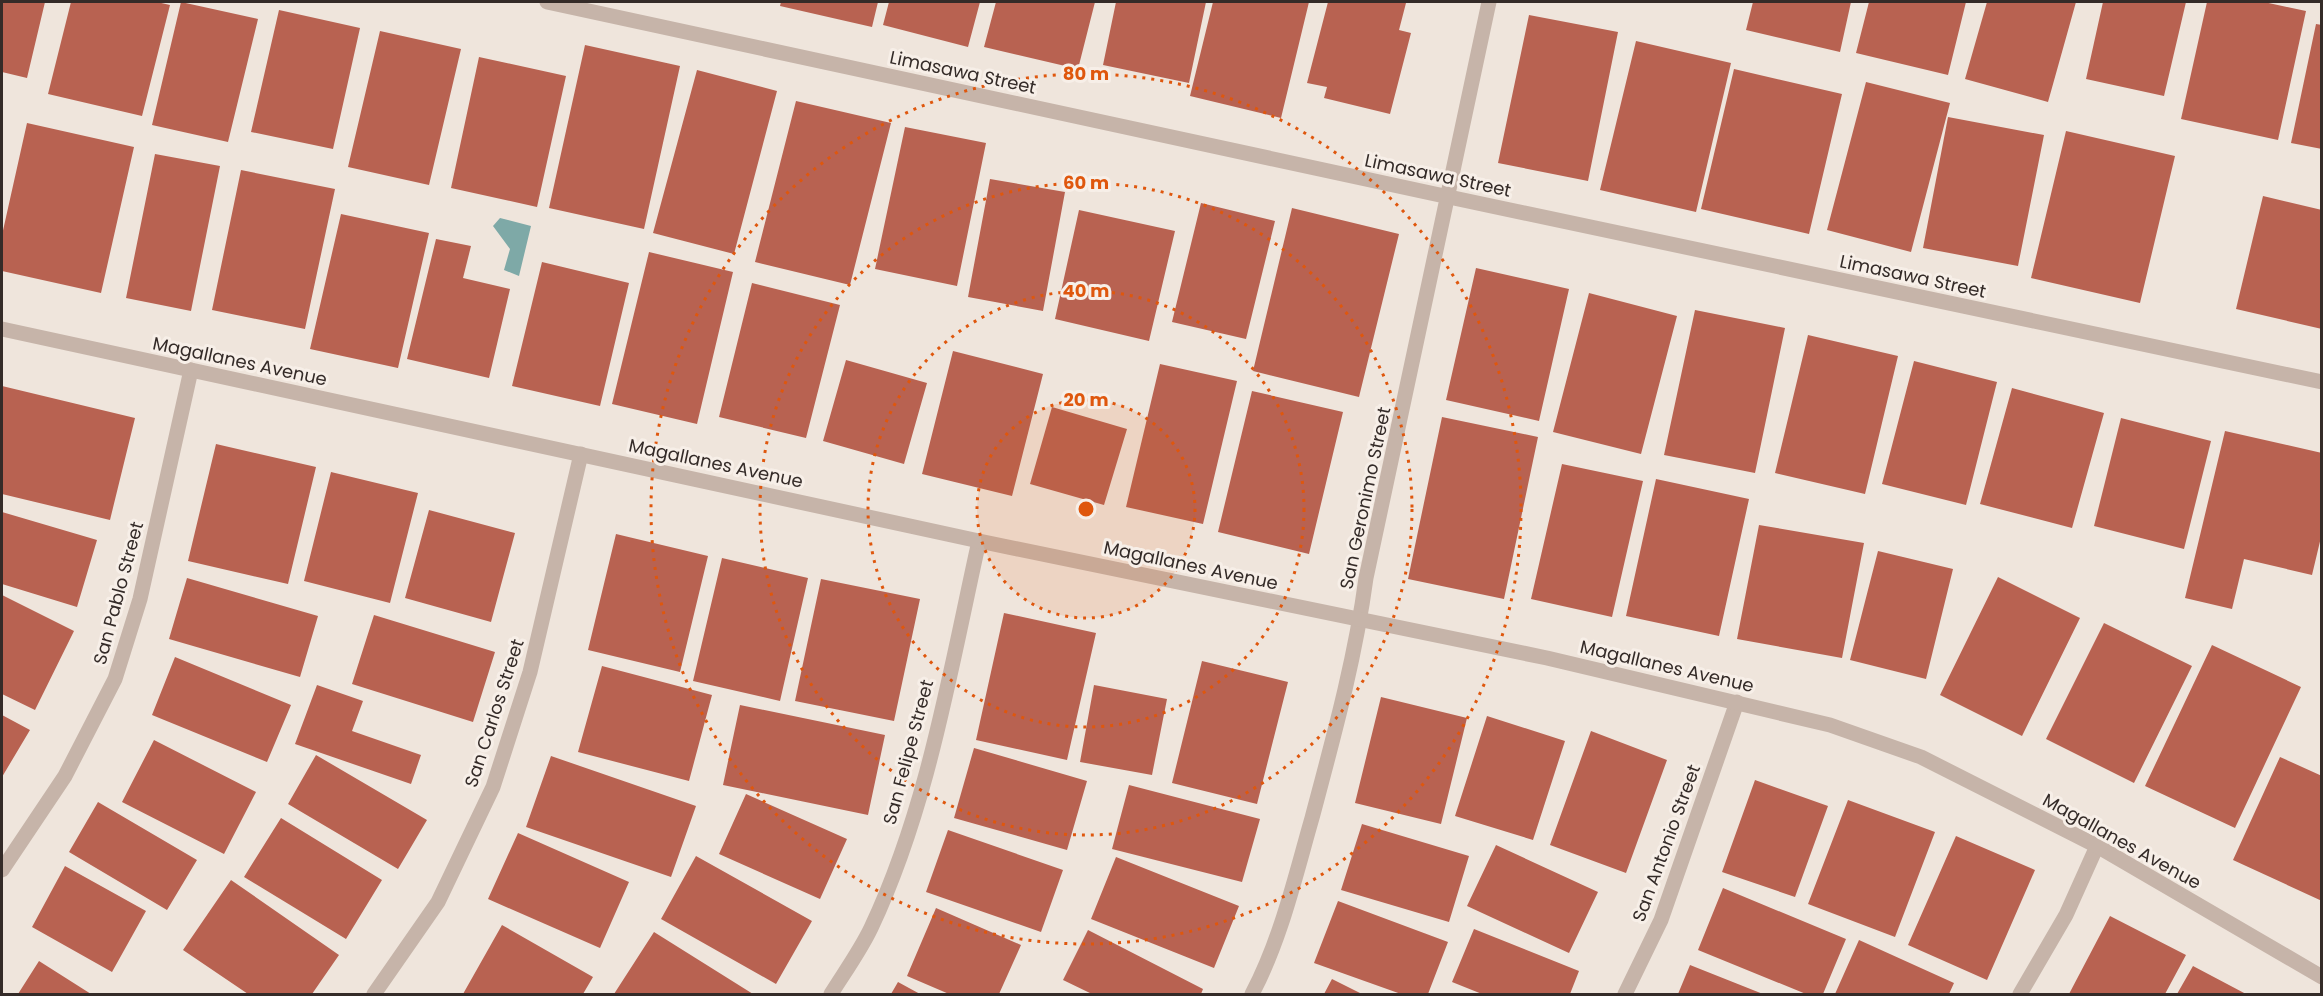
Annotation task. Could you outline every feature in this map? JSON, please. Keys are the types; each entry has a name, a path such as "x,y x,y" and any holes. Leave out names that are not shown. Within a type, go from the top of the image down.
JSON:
{"street":[{"name":"Limasawa Street","path":"547,2 1449,197 2322,382"},
{"name":"San Geronimo Street","path":"1252,994 1285,916 1334,736 1361,620 1366,578 1489,2"},
{"name":"Magallanes Avenue","path":"2,329 979,542 1547,658 1830,725 1920,757 2097,846 2322,977"},
{"name":"San Pablo Street","path":"2,870 65,776 115,679 140,599 191,370"},
{"name":"San Carlos Street","path":"374,994 438,902 493,787 530,672 581,454"},
{"name":"San Felipe Street","path":"831,994 871,929 922,790 979,542"},
{"name":"San Antonio Street","path":"1625,994 1661,920 1737,702"},
{"path":"2020,994 2066,915 2097,846"}],"water":[{"path":"500,218 531,226 519,276 504,270 510,249 493,226"}],"building":[{"path":"2,2 45,2 27,78 2,72"},
{"path":"71,2 157,2 170,5 142,116 48,94"},
{"path":"181,2 258,19 228,142 152,125"},
{"path":"781,2 878,2 872,27 780,6"},
{"path":"889,2 980,2 968,47 883,25"},
{"path":"996,2 1095,2 1078,69 984,47"},
{"path":"1116,2 1206,2 1189,83 1103,65"},
{"path":"1213,2 1309,2 1281,118 1190,96"},
{"path":"1328,2 1406,3 1399,30 1411,33 1390,114 1324,98 1327,87 1307,83"},
{"path":"1753,2 1851,2 1840,52 1746,30"},
{"path":"1869,2 1966,2 1948,75 1856,53"},
{"path":"1987,2 2076,2 2048,102 1965,79"},
{"path":"2103,2 2186,2 2164,96 2086,79"},
{"path":"2207,2 2264,2 2306,11 2278,140 2181,119"},
{"path":"279,10 360,28 333,149 251,132"},
{"path":"1529,15 1618,32 1588,181 1498,163"},
{"path":"2316,24 2322,25 2322,149 2291,143"},
{"path":"380,31 461,49 429,185 348,167"},
{"path":"1636,41 1731,63 1696,212 1600,190"},
{"path":"585,45 680,66 644,229 549,208"},
{"path":"479,57 566,76 537,207 451,188"},
{"path":"1734,69 1842,94 1809,234 1701,209"},
{"path":"697,70 777,91 734,254 653,233"},
{"path":"1866,82 1950,103 1911,252 1827,230"},
{"path":"796,101 891,123 850,285 755,262"},
{"path":"1948,117 2044,135 2018,266 1923,248"},
{"path":"27,123 134,147 101,293 2,271 2,235"},
{"path":"905,127 986,143 957,286 875,269"},
{"path":"2066,131 2175,156 2140,303 2031,278"},
{"path":"155,154 220,166 191,311 126,298"},
{"path":"241,170 335,189 305,329 212,310"},
{"path":"990,179 1065,192 1043,311 968,297"},
{"path":"2263,196 2322,210 2322,329 2236,309"},
{"path":"1201,203 1275,221 1246,339 1172,322"},
{"path":"1292,208 1399,234 1359,397 1253,371"},
{"path":"1079,210 1175,231 1149,341 1055,319"},
{"path":"341,214 429,233 398,368 310,349"},
{"path":"436,239 471,246 463,278 510,289 489,378 407,359"},
{"path":"649,252 733,272 697,424 612,404"},
{"path":"542,262 629,283 600,406 512,386"},
{"path":"1476,268 1569,289 1539,421 1446,400"},
{"path":"752,283 840,305 806,438 719,417"},
{"path":"1589,293 1677,316 1641,454 1553,432"},
{"path":"1695,310 1785,328 1755,473 1664,455"},
{"path":"1808,335 1898,356 1865,494 1775,473"},
{"path":"953,351 1043,374 1012,496 922,474"},
{"path":"846,360 927,383 904,464 823,441"},
{"path":"1914,361 1997,382 1966,505 1882,484"},
{"path":"1160,364 1237,381 1203,524 1126,507"},
{"path":"2,386 135,418 110,520 2,494"},
{"path":"2012,388 2104,413 2072,528 1980,504"},
{"path":"1252,391 1343,412 1309,554 1218,532"},
{"path":"1052,407 1127,429 1104,505 1030,484"},
{"path":"1442,417 1538,437 1504,599 1408,579"},
{"path":"2121,418 2211,441 2184,549 2094,526"},
{"path":"2225,431 2322,453 2322,533 2312,575 2244,559 2232,609 2185,598"},
{"path":"216,444 316,467 288,584 188,561"},
{"path":"1562,464 1643,481 1612,617 1531,599"},
{"path":"331,472 418,493 390,603 304,581"},
{"path":"1656,479 1749,499 1719,636 1626,616"},
{"path":"429,510 515,533 491,622 405,598"},
{"path":"2,512 97,540 77,607 2,584"},
{"path":"1759,525 1864,543 1842,658 1737,639"},
{"path":"616,534 708,556 680,672 588,650"},
{"path":"1878,551 1953,569 1926,679 1850,660"},
{"path":"722,558 808,578 780,701 693,681"},
{"path":"1998,577 2080,618 2022,736 1940,695"},
{"path":"187,578 318,616 300,677 169,639"},
{"path":"821,579 920,599 894,721 795,701"},
{"path":"2,595 74,631 35,710 2,694"},
{"path":"1004,613 1096,633 1067,760 976,740"},
{"path":"374,615 495,652 473,722 352,684"},
{"path":"2104,623 2192,666 2134,783 2046,739"},
{"path":"2212,645 2301,687 2235,828 2145,786"},
{"path":"175,657 291,705 267,762 152,715"},
{"path":"1202,661 1288,682 1257,804 1172,783"},
{"path":"602,666 712,695 689,781 578,752"},
{"path":"317,685 363,701 352,731 421,755 411,784 295,744"},
{"path":"1094,685 1167,699 1152,775 1080,762"},
{"path":"1381,697 1467,718 1441,824 1355,803"},
{"path":"740,705 885,735 868,815 723,785"},
{"path":"2,715 30,730 2,777"},
{"path":"1487,716 1565,741 1533,840 1455,816"},
{"path":"1591,731 1667,760 1626,873 1550,845"},
{"path":"154,740 256,792 224,854 122,802"},
{"path":"974,748 1087,781 1067,850 954,818"},
{"path":"316,755 427,820 398,869 288,804"},
{"path":"551,756 696,806 671,877 526,827"},
{"path":"2280,757 2322,776 2322,901 2233,860"},
{"path":"1755,780 1828,806 1795,897 1722,872"},
{"path":"1129,785 1260,819 1242,882 1112,849"},
{"path":"746,794 847,839 820,899 719,854"},
{"path":"1848,800 1935,832 1895,937 1808,904"},
{"path":"98,802 197,860 167,910 69,852"},
{"path":"281,818 382,880 346,939 244,877"},
{"path":"1362,824 1469,856 1449,922 1341,890"},
{"path":"948,830 1063,870 1041,932 926,892"},
{"path":"518,833 629,882 600,948 488,899"},
{"path":"1956,836 2035,870 1987,980 1908,945"},
{"path":"1496,845 1598,892 1569,953 1467,906"},
{"path":"696,856 812,921 776,984 661,919"},
{"path":"1116,857 1239,906 1214,968 1091,919"},
{"path":"65,866 146,911 112,972 32,927"},
{"path":"231,880 339,955 312,994 248,994 183,950"},
{"path":"1723,888 1846,939 1823,994 1806,994 1698,950"},
{"path":"1338,901 1448,942 1428,994 1401,994 1314,963"},
{"path":"936,908 1021,945 999,994 949,994 907,976"},
{"path":"2110,916 2186,955 2165,994 2069,994"},
{"path":"502,925 593,977 583,994 463,994"},
{"path":"1474,929 1579,971 1570,994 1482,994 1452,982"},
{"path":"1088,930 1203,989 1201,994 1092,994 1063,980"},
{"path":"654,932 753,994 614,994"},
{"path":"1859,940 1954,983 1949,994 1835,994"},
{"path":"39,961 91,994 18,994"},
{"path":"1690,965 1763,994 1678,994"},
{"path":"2193,966 2246,994 2177,994"},
{"path":"1332,979 1362,994 1324,994"},
{"path":"898,982 920,994 891,994"}]}
